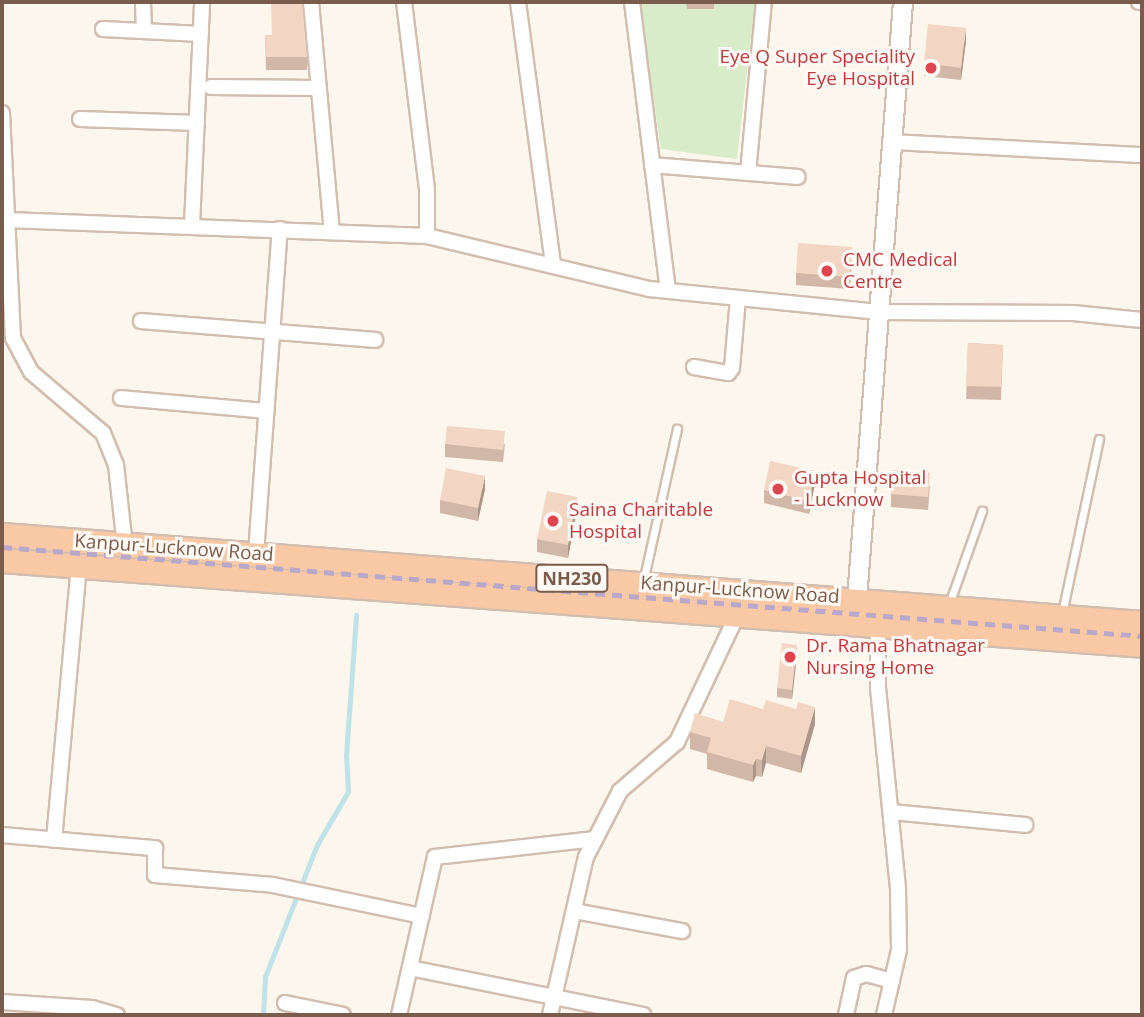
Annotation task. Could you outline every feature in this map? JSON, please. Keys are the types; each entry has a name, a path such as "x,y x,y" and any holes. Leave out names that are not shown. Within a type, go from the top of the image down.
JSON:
{"highway":[{"name":"Kanpur-Lucknow Road","path":"2,535 643,583 863,615 1142,645"},
{"name":"Kanpur-Lucknow Road","path":"2,560 738,613 863,615 947,608 1142,622"}],"street":[{"path":"143,2 144,31"},
{"path":"192,225 202,2"},
{"path":"311,2 332,232"},
{"path":"404,2 427,189 427,236"},
{"path":"518,2 553,266"},
{"path":"632,2 668,290"},
{"path":"748,173 764,2"},
{"path":"884,1015 899,938 891,813 878,688 863,615 879,312 904,2"},
{"path":"103,29 201,34"},
{"path":"211,87 318,88"},
{"path":"2,113 12,338 31,372 103,433 116,465 125,546"},
{"path":"80,119 197,122"},
{"path":"892,142 1142,155"},
{"path":"652,165 798,177"},
{"path":"8,220 427,236 668,290 879,312 1073,313 1142,320"},
{"path":"256,552 279,229"},
{"path":"694,367 728,373 732,368 738,298"},
{"path":"141,321 375,340"},
{"path":"121,398 266,411"},
{"path":"54,839 79,566"},
{"path":"550,1015 586,857 620,790 677,742 738,613"},
{"path":"891,813 1026,825"},
{"path":"2,835 155,848 155,874 299,890 422,916"},
{"path":"399,1015 435,858 595,839"},
{"path":"574,911 682,932"},
{"path":"410,968 643,1015"},
{"path":"846,1015 854,978 866,974 892,981"},
{"path":"2,1002 92,1008 117,1015"},
{"path":"285,1003 342,1015"}],"lane":[{"path":"643,583 677,429"},
{"path":"1061,616 1100,439"},
{"path":"947,608 982,511"}],"green space":[{"path":"639,2 755,2 737,159 661,149"}],"building":[{"path":"271,2 302,2 307,57 266,57 265,35 272,35"},
{"path":"928,24 966,28 961,68 924,63"},
{"path":"798,243 852,247 850,277 796,273"},
{"path":"968,343 1003,345 1001,387 966,386"},
{"path":"447,426 505,431 503,450 445,444"},
{"path":"770,461 815,471 809,501 764,490"},
{"path":"446,468 485,476 478,508 440,500"},
{"path":"892,470 930,473 928,497 891,494"},
{"path":"547,491 577,497 568,545 537,539"},
{"path":"782,643 797,645 792,690 777,688"},
{"path":"730,699 763,709 766,700 796,709 798,702 815,707 801,756 766,746 762,760 756,759 753,765 707,752 711,738 690,732 695,713 723,722"}],"waterway":[{"path":"263,1015 265,977 317,845 348,792 346,756 356,615"}],"railway":[{"path":"2,547 1142,636"}],"place":[{"name":"Eye Q Super Speciality Eye Hospital","path":"931,68"},
{"name":"CMC Medical Centre","path":"827,271"},
{"name":"Gupta Hospital - Lucknow","path":"778,489"},
{"name":"Saina Charitable Hospital","path":"553,521"},
{"name":"Dr. Rama Bhatnagar Nursing Home","path":"790,657"}]}
